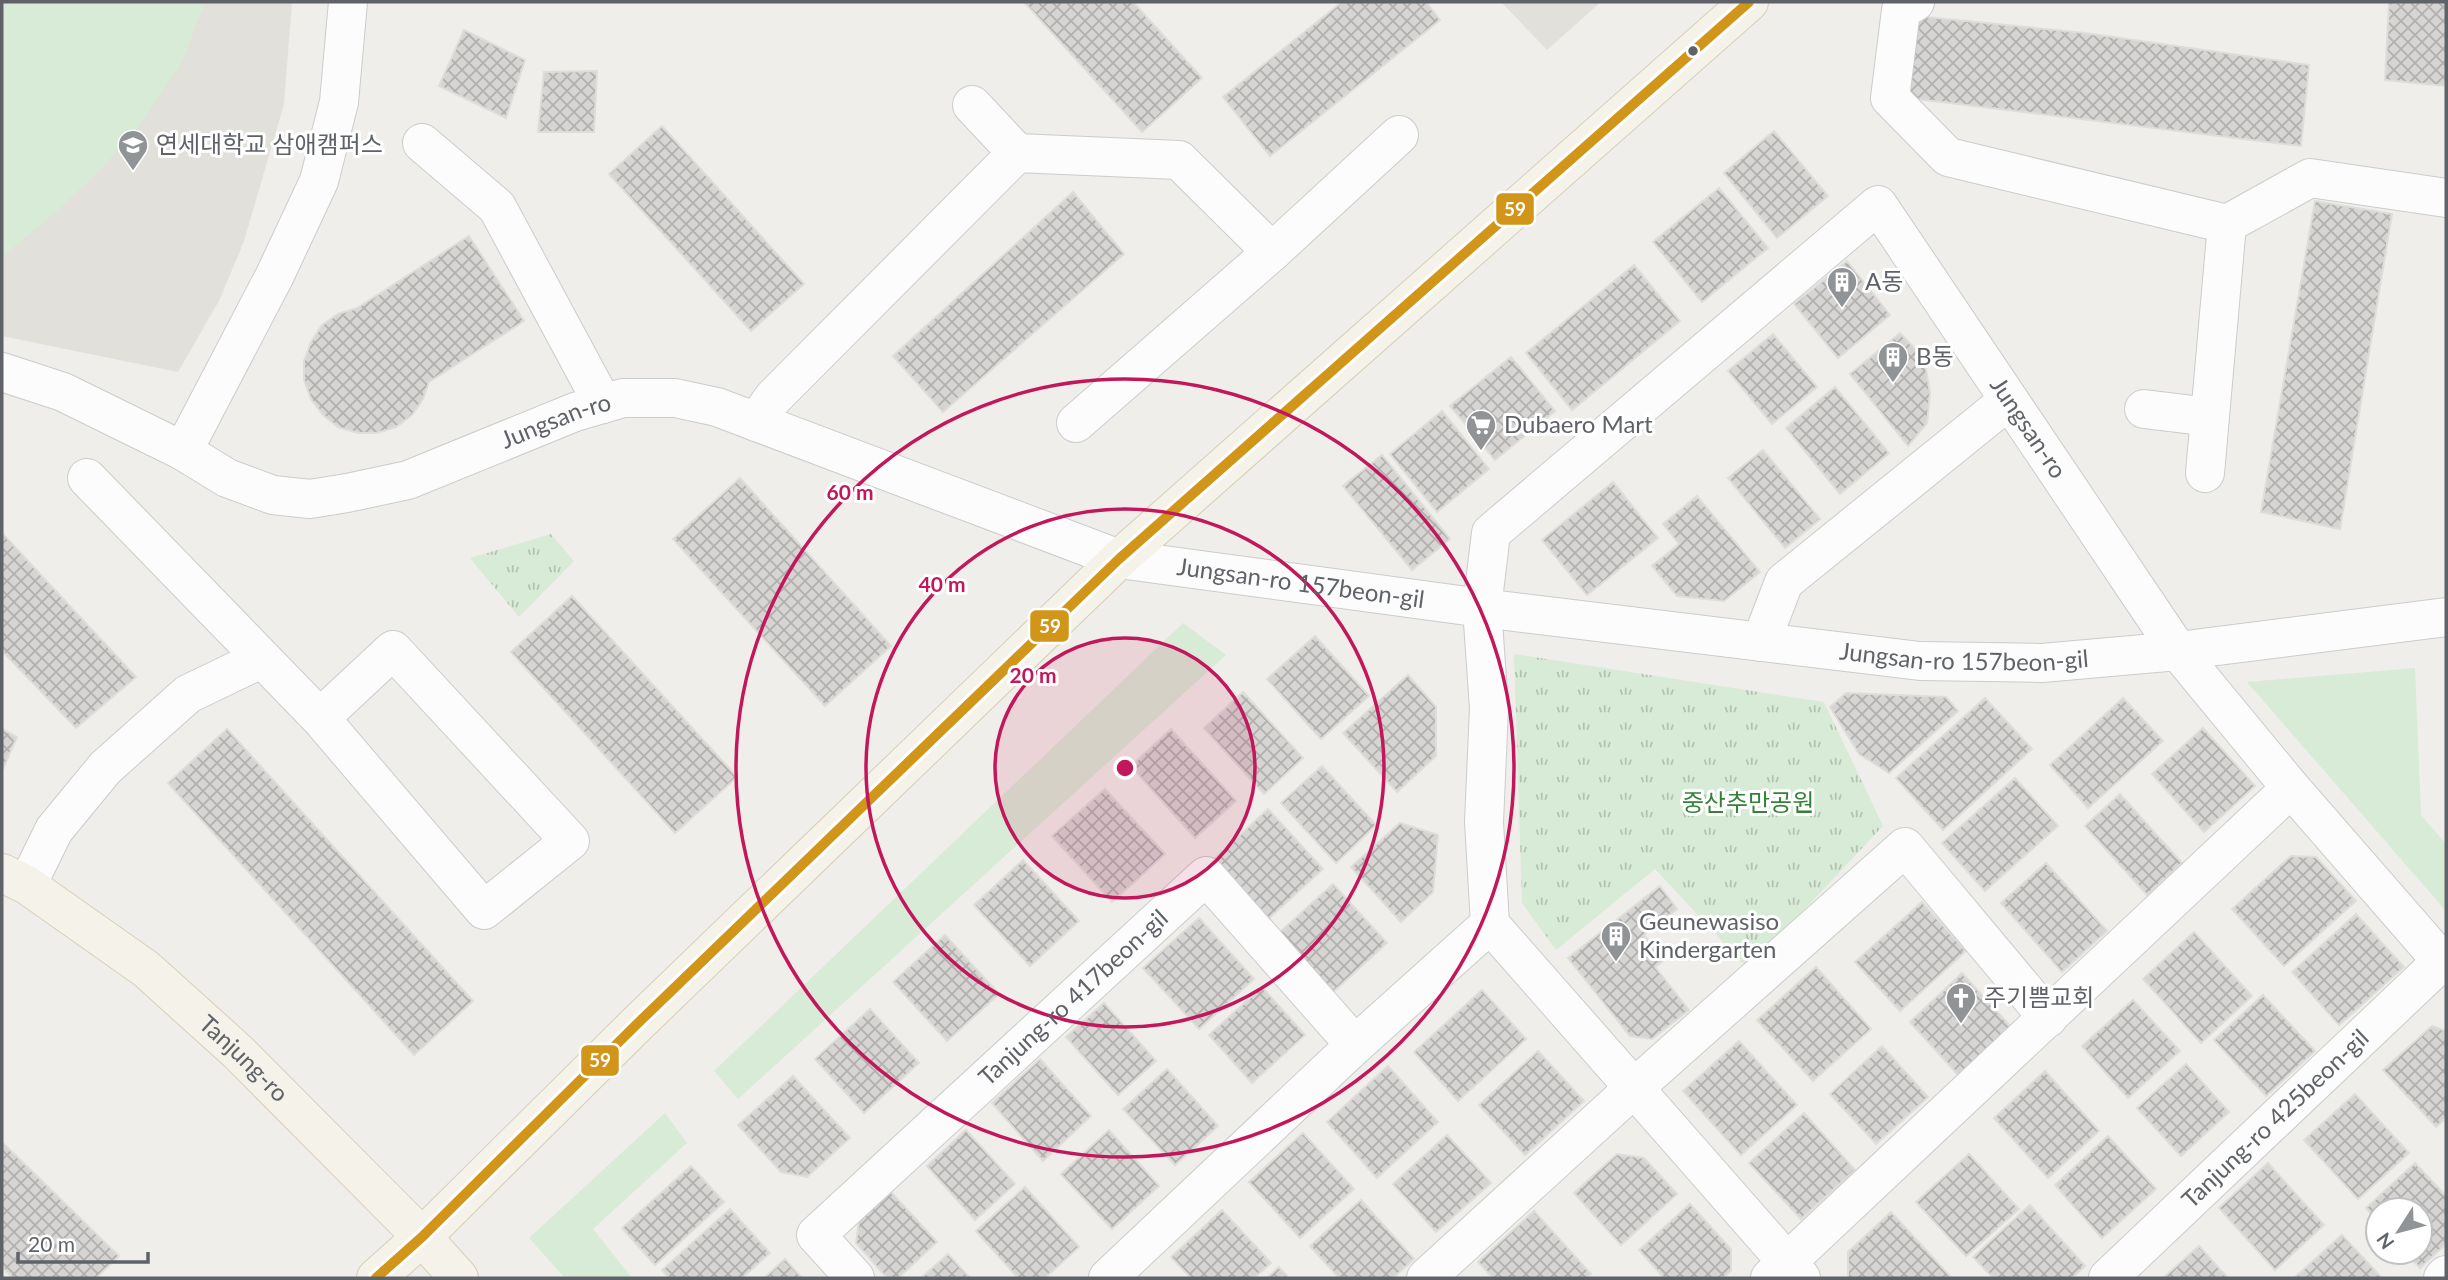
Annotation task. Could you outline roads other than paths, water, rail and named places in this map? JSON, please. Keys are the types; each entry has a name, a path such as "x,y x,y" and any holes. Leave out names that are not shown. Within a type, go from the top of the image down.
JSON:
{"main road":[{"path":"376,1278 422,1237 636,1024 1119,559 1749,2"},
{"name":"Tanjung-ro","path":"14,879 146,969 238,1052 422,1237 459,1278"}],"street":[{"path":"183,451 275,275 319,181 339,102 348,2"},
{"path":"1915,2 1901,10 1890,98 1948,157 2227,224 2310,178 2446,198"},
{"path":"972,105 1017,153 1179,160 1272,252"},
{"path":"1076,424 1272,252 1399,135"},
{"path":"422,143 497,207 603,404"},
{"path":"756,422 773,398 1017,153"},
{"name":"Jungsan-ro","path":"1482,608 1491,533 1878,205 2178,651 2291,788 2444,963"},
{"path":"2205,473 2227,224"},
{"name":"Jungsan-ro","path":"2,372 63,392 183,451 227,478 273,495 310,499 408,480 575,412 623,398 674,398 717,407 1119,559"},
{"path":"1761,642 1784,582 2009,400"},
{"path":"2144,409 2210,417"},
{"path":"88,478 320,718 484,909 570,841 393,650 320,718"},
{"name":"Jungsan-ro 157beon-gil","path":"1119,559 1482,608 1920,661 2042,663 2178,651 2446,617"},
{"path":"1482,608 1489,708 1484,822 1490,924 1634,1088 1786,1273 2048,1018 2291,788"},
{"path":"14,879 105,768 188,694 261,659"},
{"path":"1426,1278 1634,1088 1905,847 2048,1018"},
{"name":"Tanjung-ro 417beon-gil","path":"855,1278 816,1235 1206,876 1355,1045"},
{"path":"1108,1278 1355,1045 1490,924"},
{"name":"Tanjung-ro 425beon-gil","path":"2108,1278 2444,963"}],"place":[{"name":"연세대학교 삼애캠퍼스","path":"133,172"},
{"name":"A동","path":"1842,309"},
{"name":"B동","path":"1893,384"},
{"name":"Dubaero Mart","path":"1481,452"},
{"name":"Geunewasiso Kindergarten","path":"1616,963"},
{"name":"주기쁨교회","path":"1961,1025"}],"park label":[{"name":"중산추만공원","path":"1748,803"}]}
